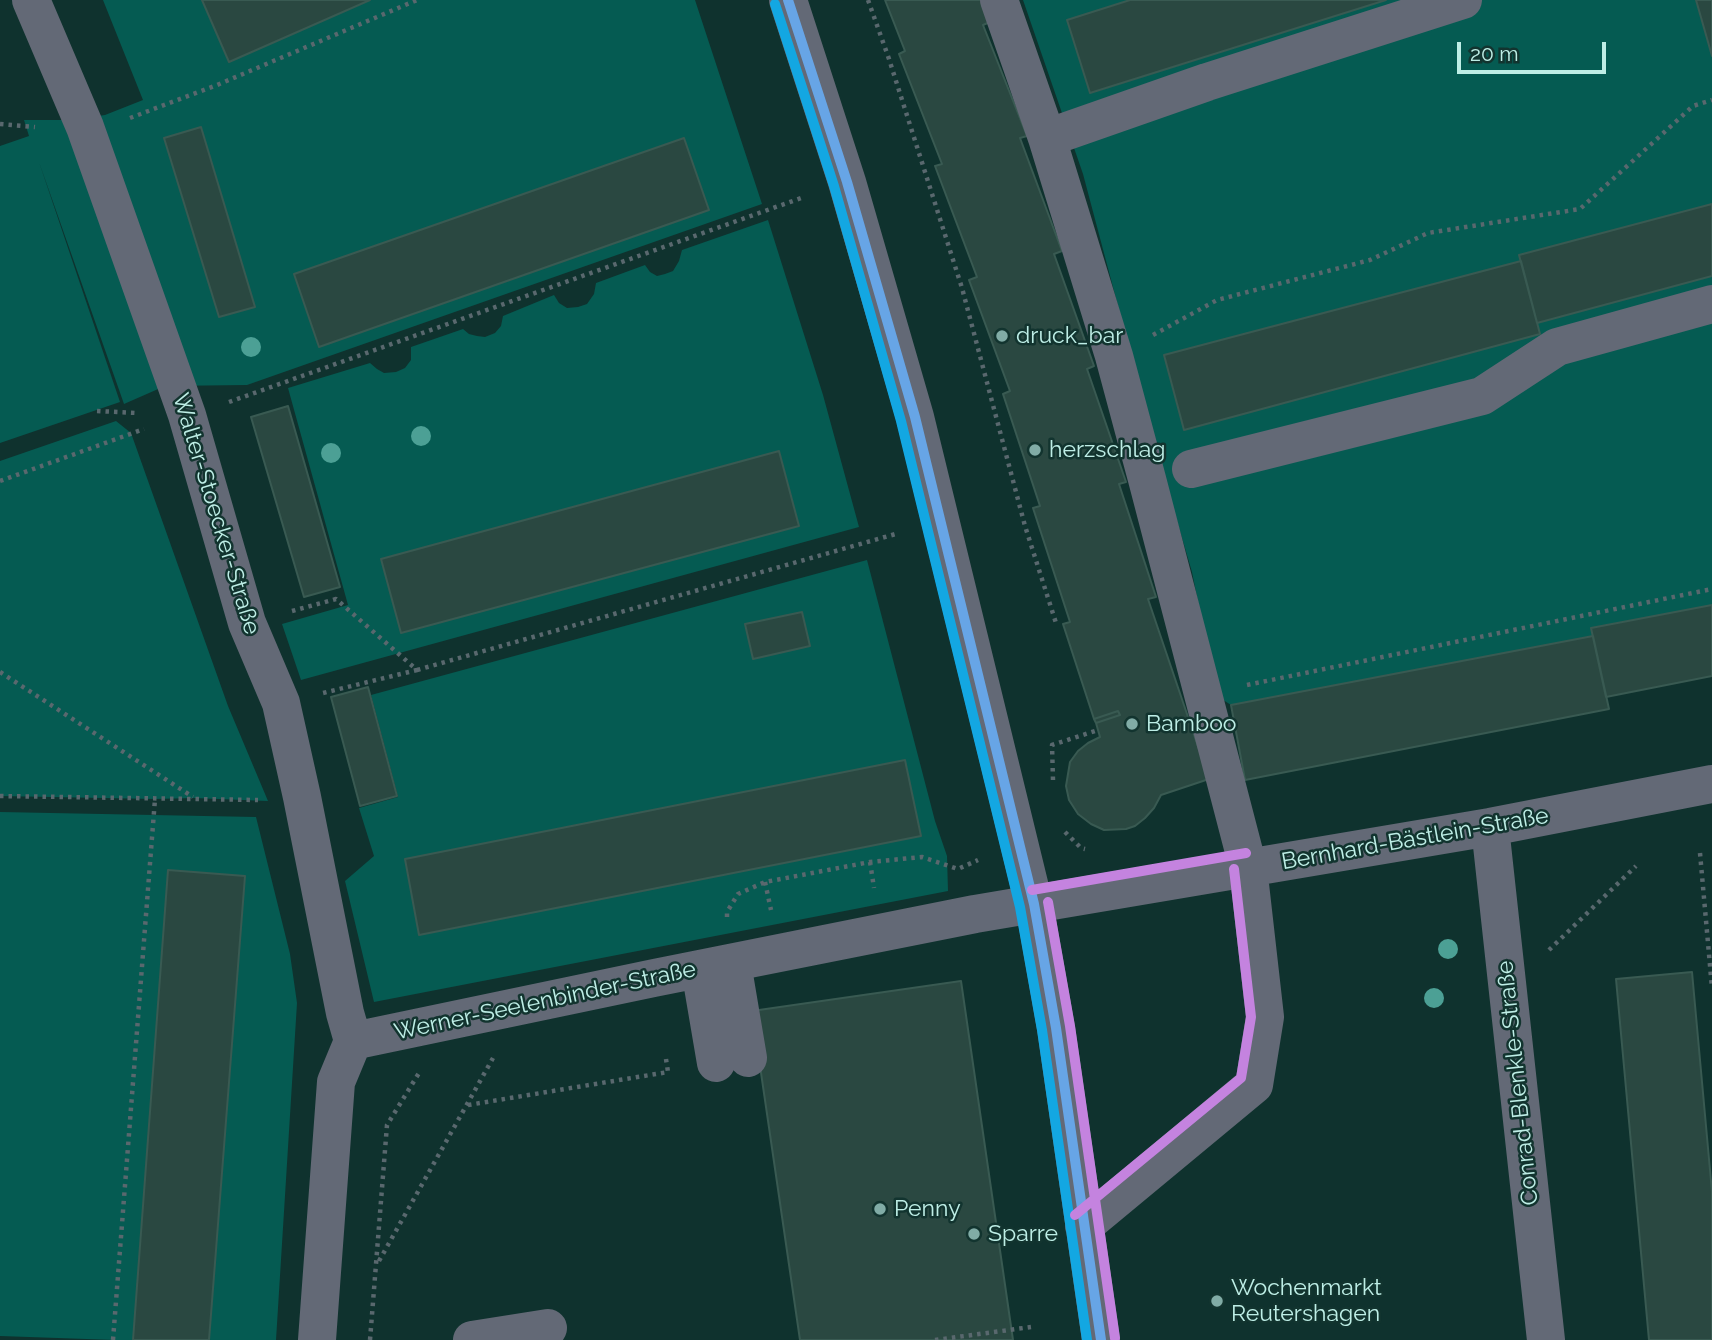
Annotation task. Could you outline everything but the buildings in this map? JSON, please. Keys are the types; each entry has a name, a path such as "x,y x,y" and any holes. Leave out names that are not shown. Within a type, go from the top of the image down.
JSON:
{"street":[{"name":"Walter-Stoecker-Straße","path":"31,0 85,127 187,415 247,623 281,703 353,1041"},
{"path":"788,0 847,182 915,417 1034,904 1056,1028 1101,1340"},
{"path":"999,0 1047,138 1114,356 1203,694 1248,867 1265,1017 1254,1085 1084,1226"},
{"path":"1047,138 1208,82 1462,0"},
{"path":"1191,469 1482,396 1557,347 1712,304"},
{"name":"Bernhard-Bästlein-Straße","path":"1034,904 1490,827 1712,784"},
{"name":"Conrad-Blenkle-Straße","path":"1490,827 1546,1340"},
{"name":"Werner-Seelenbinder-Straße","path":"353,1041 1034,904"},
{"path":"716,966 732,1061"},
{"path":"317,1340 336,1082 353,1041"},
{"path":"472,1340 548,1328"}],"path":[{"path":"85,127 119,122 217,85 417,0"},
{"path":"868,0 962,288 1025,526 1056,623"},
{"path":"1114,356 1217,300 1370,260 1428,233 1580,209 1693,106 1712,100"},
{"path":"0,481 131,433 261,392 847,182"},
{"path":"281,703 417,670 940,521"},
{"path":"1203,694 1712,589"},
{"path":"247,623 336,599 417,670"},
{"path":"0,673 194,798"},
{"path":"1053,785 1052,745 1098,730"},
{"path":"0,796 240,799"},
{"path":"113,1340 155,799"},
{"path":"1063,831 1081,848 1093,849"},
{"path":"1700,853 1712,988"},
{"path":"727,922 727,912 738,894 765,882 870,862 922,856 958,869"},
{"path":"1543,956 1636,866"},
{"path":"376,1265 523,1005"},
{"path":"370,1340 387,1125 449,1021"},
{"path":"468,1105 668,1072 666,1058"},
{"path":"935,1340 1031,1327"}],"green space":[{"path":"103,0 695,0 762,204 247,385 165,386 124,404 39,162 120,402 0,443 0,146 29,136 24,120 71,120 105,115 143,100"},
{"path":"1023,0 1130,0 1067,20 1091,93 1386,0 1696,0 1712,56 1712,204 1520,255 1521,261 1165,355 1185,429 1540,334 1537,323 1712,276 1712,605 1592,628 1593,636 1231,705 1217,696 1192,572 1157,453 1083,174"},
{"path":"768,220 823,395 859,527 301,680 282,624 348,605 288,388 370,363 384,373 396,372 405,368 411,360 411,347 463,329 469,334 485,337 495,333 501,326 503,316 554,295 559,303 567,308 587,304 594,294 596,283 645,265 657,276 665,274 673,271 682,250"},
{"path":"116,421 131,433 228,706 268,801 0,796 0,461"},
{"path":"867,560 935,821 947,856 948,891 374,1002 345,881 374,856 359,808 398,797 371,695"},
{"path":"0,812 256,817 290,954 297,1003 276,1340 115,1340 0,1336"}],"transit line":[{"path":"788,0 847,182 915,417 1034,904 1056,1028 1101,1340"},
{"path":"775,4 834,186 901,421 1020,907 1042,1030 1087,1340"},
{"path":"1032,890 1246,853"},
{"path":"1075,1215 1241,1078 1251,1017 1234,869"},
{"path":"1048,902 1070,1026 1115,1338"}],"place":[{"name":"druck_bar","path":"1002,336"},
{"name":"herzschlag","path":"1035,450"},
{"name":"Bamboo","path":"1132,724"},
{"name":"Penny","path":"880,1209"},
{"name":"Sparre","path":"974,1234"},
{"name":"Wochenmarkt Reutershagen","path":"1217,1301"}]}
